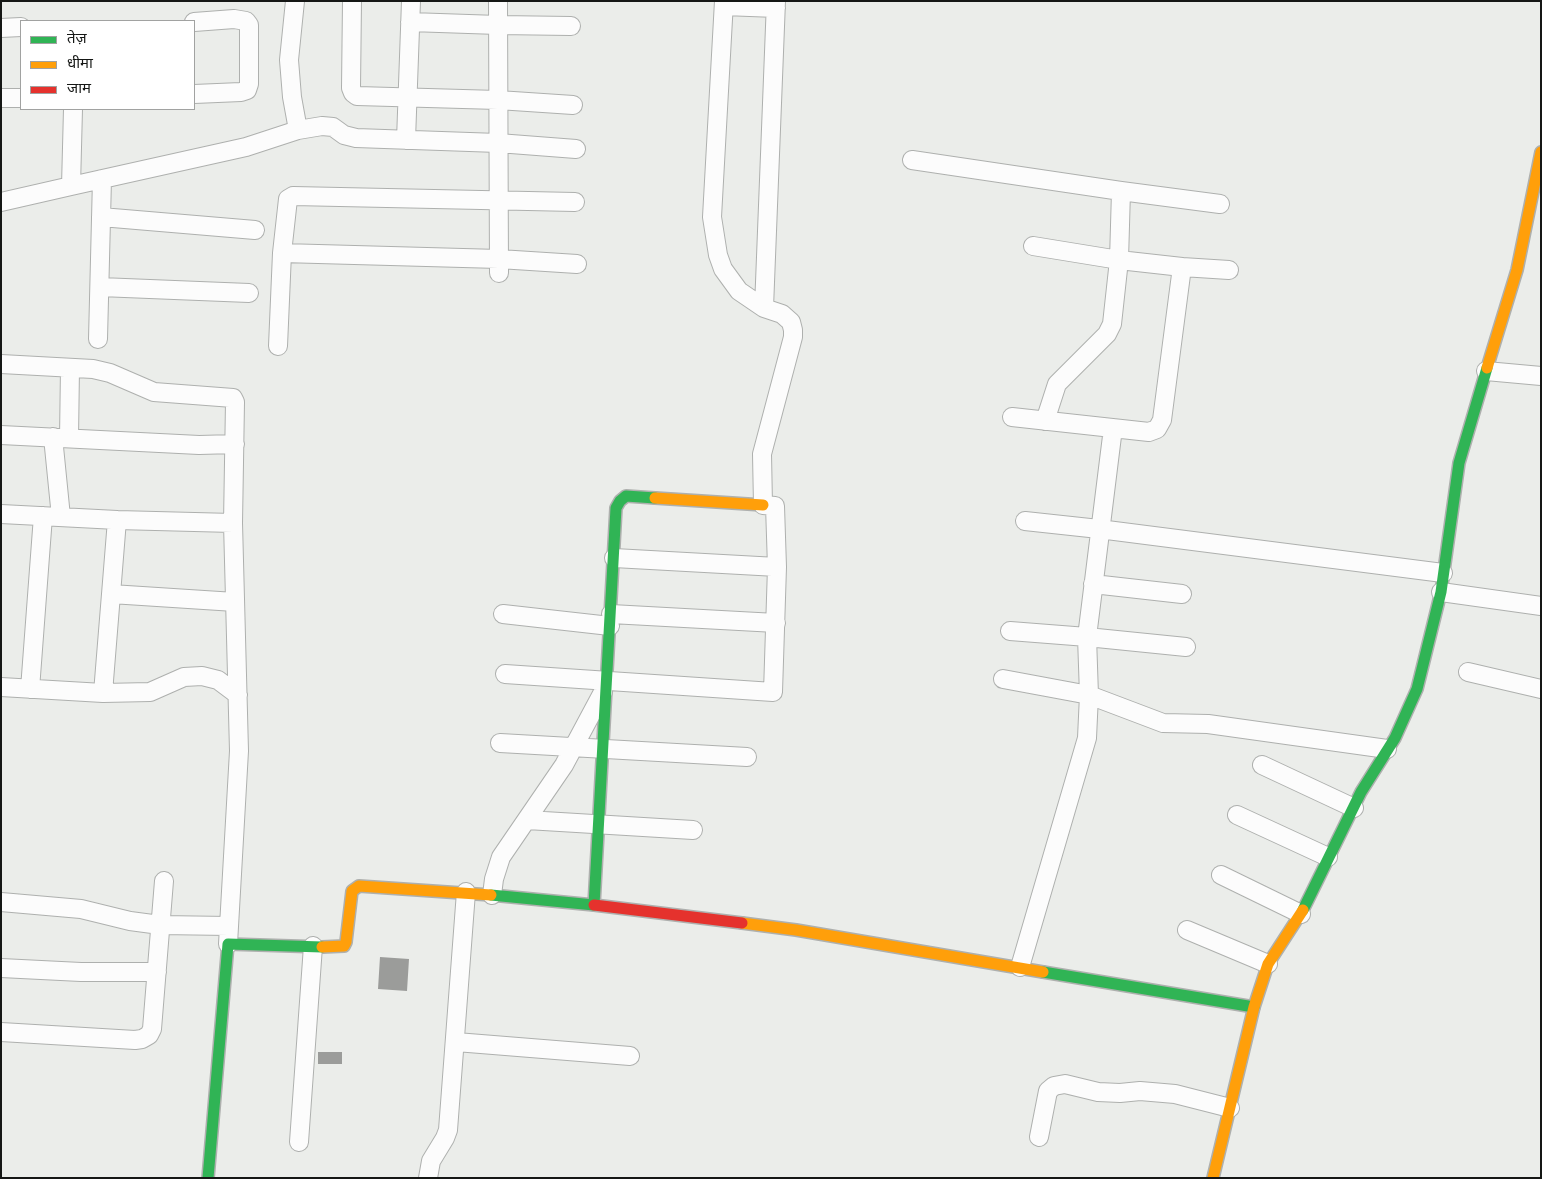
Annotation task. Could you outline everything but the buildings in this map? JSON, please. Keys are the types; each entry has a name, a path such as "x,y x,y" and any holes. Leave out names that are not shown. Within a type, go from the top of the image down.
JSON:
{"street":[{"path":"295,1 289,60 292,98 298,130"},
{"path":"352,1 351,88 357,96 498,100 573,105"},
{"path":"406,140 411,1"},
{"path":"498,1 499,266"},
{"path":"763,504 762,454 793,330 791,322 782,314 764,308 739,291 723,269 714,238 712,217 724,4 776,4 764,308"},
{"path":"195,22 234,19 246,21 249,25 249,84 247,90 241,92 195,94"},
{"path":"410,22 571,26"},
{"path":"1,28 20,27"},
{"path":"1,98 20,98"},
{"path":"70,186 73,110"},
{"path":"1,202 246,147 298,130 322,126 333,127 344,135 356,138 498,143 576,149"},
{"path":"1213,1178 1254,1006 1268,964 1301,914 1361,792 1395,738 1418,689 1441,592 1459,463 1517,270 1541,152"},
{"path":"912,160 1220,204"},
{"path":"98,339 102,179"},
{"path":"1045,421 1057,384 1107,334 1112,324 1119,260 1121,191"},
{"path":"278,346 282,253 288,198 294,196 575,202"},
{"path":"101,218 255,230"},
{"path":"1033,246 1119,260 1229,270"},
{"path":"282,253 499,266 577,264"},
{"path":"1012,417 1149,432 1157,429 1162,420 1182,267"},
{"path":"100,287 249,293"},
{"path":"1,364 93,369 110,373 154,392 233,398 235,402 233,523 239,751 228,944 208,1178"},
{"path":"61,517 61,438 70,368"},
{"path":"1486,371 1541,376"},
{"path":"1020,967 1087,738 1089,696 1087,637 1113,428"},
{"path":"1,434 199,445 235,444"},
{"path":"505,674 607,683 773,692 777,567 775,506 626,496 616,508 614,558 610,620 607,683 604,749 594,905"},
{"path":"1,514 233,523"},
{"path":"30,688 43,516"},
{"path":"103,693 117,520"},
{"path":"1025,521 1443,573"},
{"path":"614,558 777,567"},
{"path":"1093,584 1182,594"},
{"path":"1441,592 1541,606"},
{"path":"111,594 235,602"},
{"path":"503,614 610,620 776,623"},
{"path":"1010,631 1186,647"},
{"path":"1468,672 1541,689"},
{"path":"1,687 103,693 150,692 184,676 202,676 218,680 238,694"},
{"path":"1003,679 1089,696 1163,723 1208,724 1387,749"},
{"path":"492,895 494,880 501,857 564,765 607,683"},
{"path":"500,743 747,757"},
{"path":"1262,765 1354,808"},
{"path":"1237,815 1328,857"},
{"path":"526,820 693,830"},
{"path":"1221,875 1301,914"},
{"path":"1,1032 135,1040 149,1035 152,1029 164,881"},
{"path":"228,944 344,946 352,891 359,886 466,892 594,905 796,930 1254,1006"},
{"path":"428,1178 430,1161 448,1130 466,892"},
{"path":"1,902 81,909 130,921 160,925 229,926"},
{"path":"1187,930 1268,964"},
{"path":"299,1142 313,946"},
{"path":"1,968 81,972 157,972"},
{"path":"456,1042 630,1056"},
{"path":"1039,1137 1048,1091 1054,1086 1065,1084 1098,1092 1120,1093 1140,1091 1175,1094 1230,1108"}],"traffic: fast":[{"path":"1303,910 1361,792 1395,738 1417,689 1441,592 1459,463 1487,368"},
{"path":"491,895 594,905 616,508 626,496 655,498"},
{"path":"208,1178 228,944 322,947"},
{"path":"1043,972 1254,1007"}],"traffic: slow":[{"path":"1487,368 1517,270 1541,152"},
{"path":"655,498 763,505"},
{"path":"322,947 344,946 352,891 359,886 491,895"},
{"path":"1213,1178 1254,1007 1268,964 1303,910"},
{"path":"742,923 796,930 1043,972"}],"traffic: jam":[{"path":"594,905 742,923"}]}
